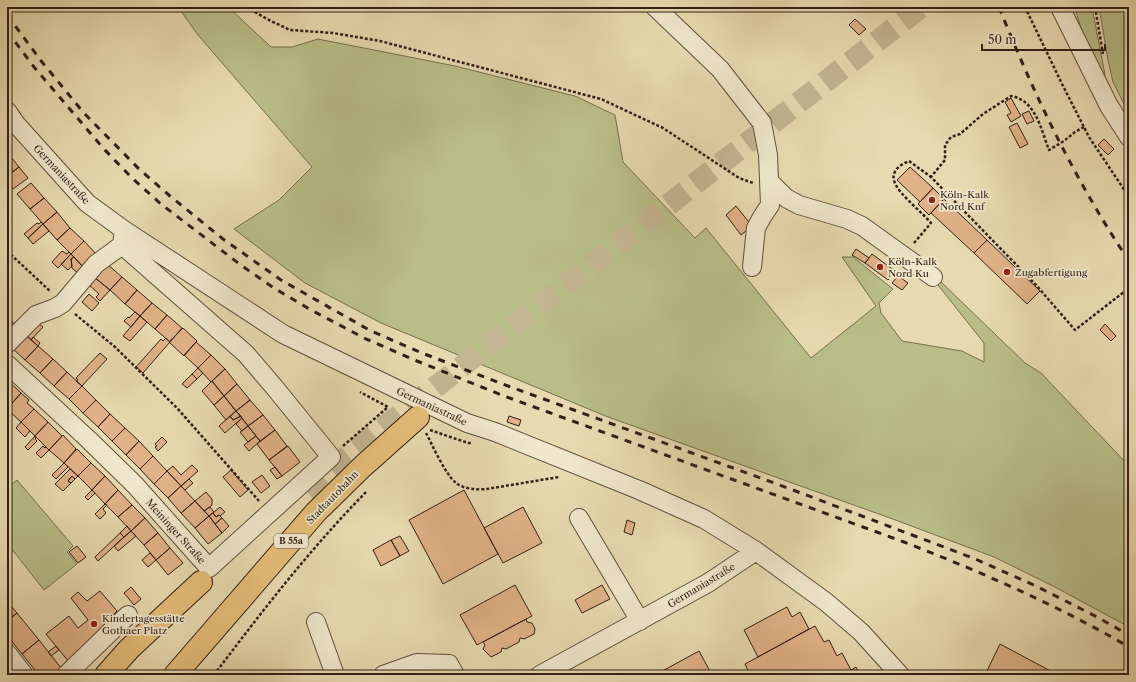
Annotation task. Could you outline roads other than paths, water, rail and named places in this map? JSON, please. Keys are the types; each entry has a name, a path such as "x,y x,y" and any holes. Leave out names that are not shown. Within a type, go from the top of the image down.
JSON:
{"highway":[{"name":"Stadtautobahn","path":"175,675 316,512 362,467 418,417"},
{"path":"106,675 129,649 201,582"}],"street":[{"path":"655,7 720,69 762,123 768,155 770,205 756,228 752,267"},
{"path":"1060,7 1109,106 1129,137"},
{"name":"Germaniastraße","path":"7,111 16,124 87,203 246,354 331,457"},
{"path":"769,181 786,198 799,205 829,213 862,226 933,276"},
{"path":"7,344 36,315 55,308 63,302 96,264 123,238"},
{"name":"Germaniastraße","path":"123,238 283,334 467,423 495,432 580,466 704,519 756,551 826,602 861,632 900,675"},
{"name":"Meininger Straße","path":"7,364 135,485 209,568 331,457"},
{"path":"579,518 640,621"},
{"name":"Germaniastraße","path":"554,672 708,583 756,551"},
{"path":"66,675 128,615"},
{"path":"316,622 335,675"},
{"path":"7,654 24,675"},
{"path":"384,675 417,663 449,664 455,675"}],"tunnel":[{"path":"306,491 337,464 921,7"}],"railway":[{"path":"999,7 1012,40 1057,137 1091,200 1129,261"},
{"path":"7,15 42,62 83,112 139,169 170,196 223,239 281,280 371,331 422,353 508,386 777,484 973,558 1036,586 1129,635"},
{"path":"7,31 34,67 103,148 132,178 161,204 242,266 274,288 311,310 366,339 504,396 904,542 962,565 1046,603 1129,647"}],"place":[{"name":"Köln-Kalk Nord Knf","path":"932,200"},
{"name":"Köln-Kalk Nord Ku","path":"880,267"},
{"name":"Zugabfertigung","path":"1007,272"},
{"name":"Kindertagesstätte Gothaer Platz","path":"94,624"}]}
